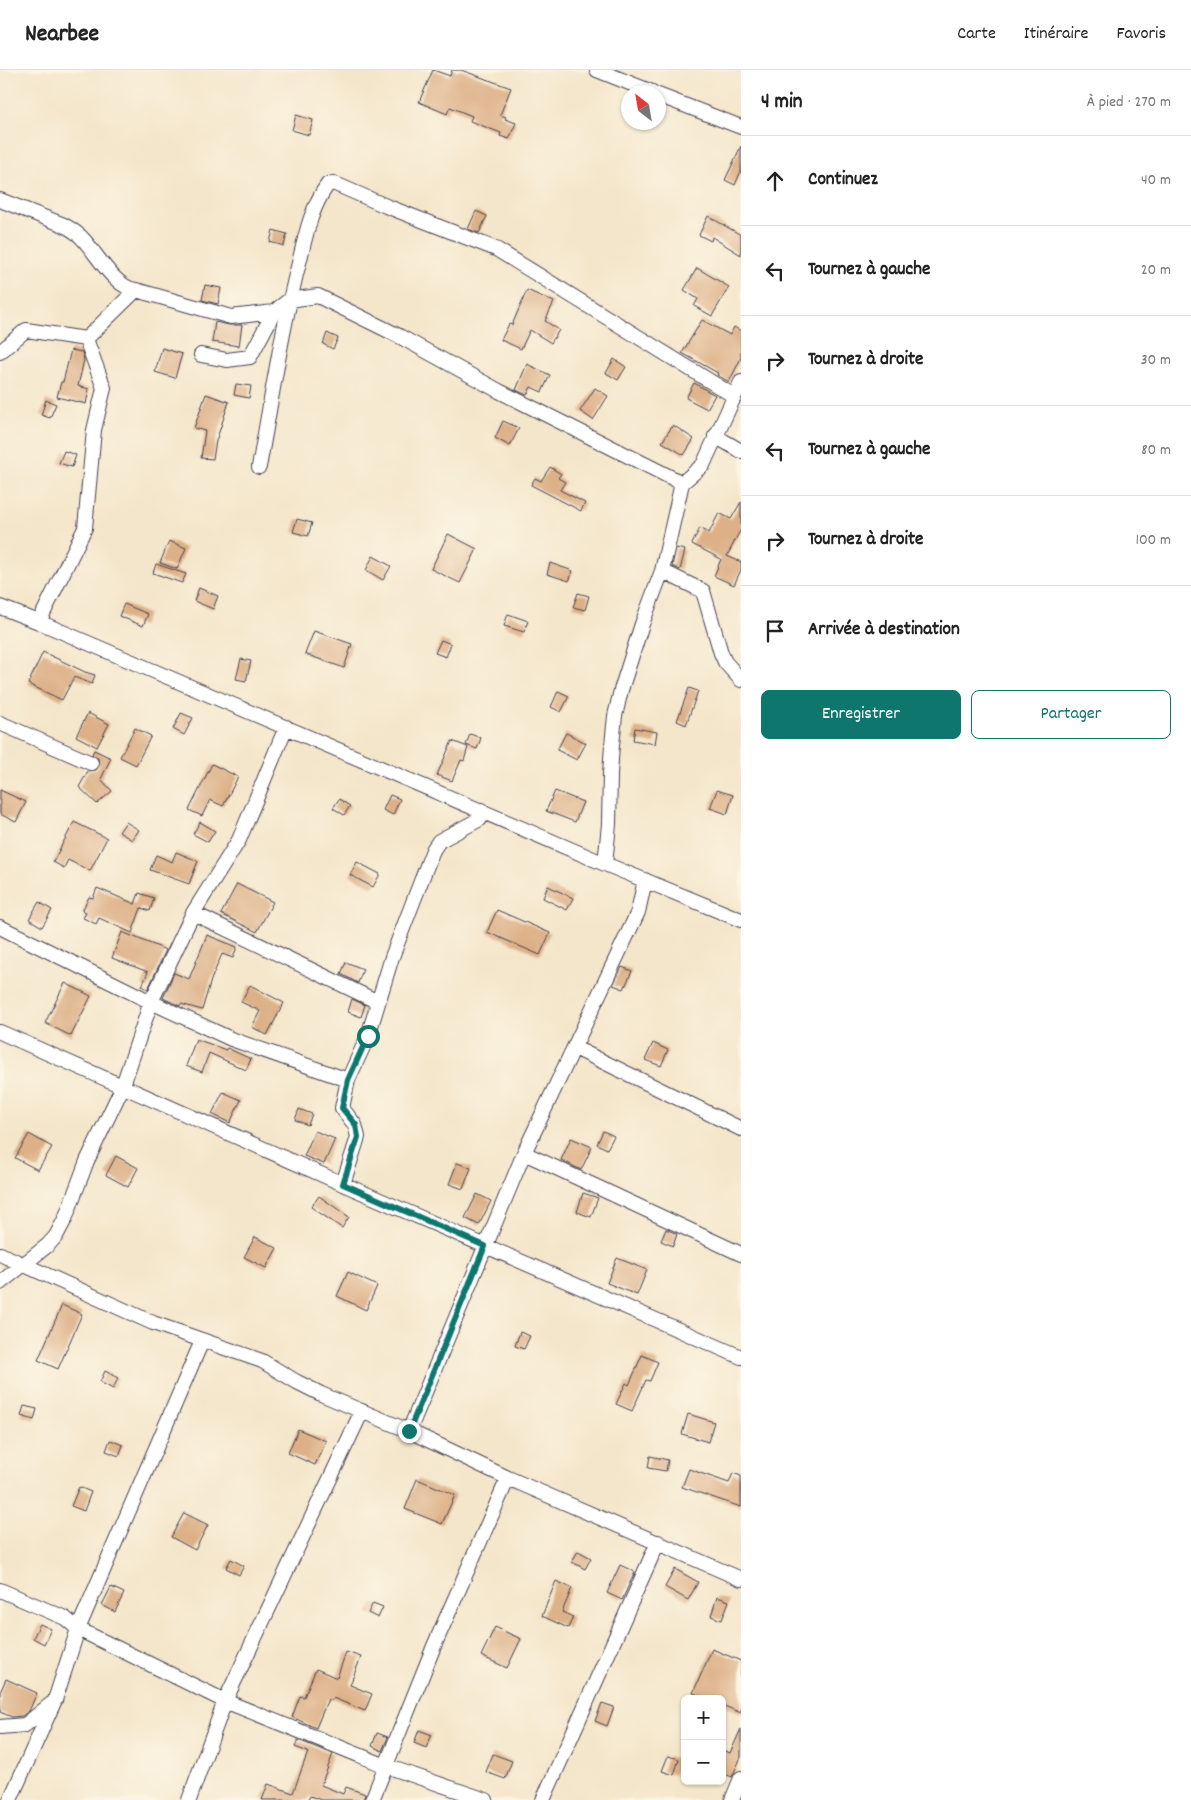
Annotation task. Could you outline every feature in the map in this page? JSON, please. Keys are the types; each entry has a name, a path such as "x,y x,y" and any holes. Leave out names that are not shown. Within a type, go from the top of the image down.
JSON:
{"street":[{"path":"598,70 635,85"},
{"path":"666,98 741,127"},
{"path":"259,467 289,300 311,216 325,188 328,184 333,183 496,249 734,396"},
{"path":"0,200 64,225 74,231 128,289 231,317 274,312"},
{"path":"86,338 136,290"},
{"path":"201,355 227,360 250,357 274,312 289,300 306,298 311,295 318,296 399,336 499,391 682,483"},
{"path":"0,352 26,330 86,338"},
{"path":"39,622 85,528 94,430 104,388 86,338"},
{"path":"606,864 615,716 621,690 662,570 682,483 702,465 741,382"},
{"path":"715,436 741,451"},
{"path":"662,570 703,590 721,653 725,662 741,680"},
{"path":"0,607 741,920"},
{"path":"0,723 91,763"},
{"path":"0,1283 48,1246 65,1219 86,1161 122,1088 151,1002 193,913 238,840 286,727"},
{"path":"343,1184 358,1137 356,1125 342,1108 348,1080 368,1036 392,957 433,850 440,841 480,819 481,810"},
{"path":"409,1431 524,1153 638,912 645,880"},
{"path":"193,913 378,1002"},
{"path":"0,927 151,1002 232,1039 348,1080"},
{"path":"0,1032 122,1088 741,1356"},
{"path":"575,1048 741,1129"},
{"path":"524,1153 741,1254"},
{"path":"0,1254 153,1323 262,1361 297,1382 409,1431 508,1478 741,1578"},
{"path":"10,1800 55,1700 78,1629 202,1341"},
{"path":"189,1800 225,1701 362,1411"},
{"path":"372,1800 434,1646 508,1478"},
{"path":"543,1800 658,1542"},
{"path":"0,1590 65,1618 78,1629 225,1701 386,1766 486,1800"},
{"path":"0,1727 25,1725 55,1700"},
{"path":"732,1800 741,1778"}],"building":[{"path":"433,70 450,76 452,70 461,70 511,88 500,115 516,123 509,139 500,136 501,133 470,121 472,116 450,107 447,114 419,102"},
{"path":"296,115 313,120 309,135 292,130"},
{"path":"741,146 741,171 735,185 725,180"},
{"path":"476,211 487,216 479,233 468,229"},
{"path":"708,216 741,235 741,255 712,237 711,241 699,235"},
{"path":"273,230 287,234 284,246 270,242"},
{"path":"697,268 729,287 712,316 694,306 698,299 684,290"},
{"path":"205,285 221,288 218,304 202,300"},
{"path":"527,290 554,302 545,321 559,330 551,343 530,330 521,349 501,340 509,324 512,325"},
{"path":"702,320 730,335 734,327 741,331 741,358 729,382 717,375 718,373 682,353"},
{"path":"215,322 242,325 239,346 212,342"},
{"path":"327,333 338,338 333,349 323,344"},
{"path":"162,348 182,354 175,378 155,372"},
{"path":"71,350 82,352 84,360 78,386 89,389 86,404 57,397"},
{"path":"614,359 626,367 618,380 606,373"},
{"path":"527,364 550,375 542,392 531,387 527,395 516,390"},
{"path":"694,383 715,395 707,409 686,398"},
{"path":"236,384 251,386 249,398 234,395"},
{"path":"595,388 608,396 593,420 580,411"},
{"path":"206,394 229,402 216,441 213,459 201,458 205,431 194,428"},
{"path":"46,400 56,404 50,418 41,415"},
{"path":"503,421 519,428 510,446 495,438"},
{"path":"673,425 694,439 684,455 662,442"},
{"path":"64,451 76,455 72,467 59,463"},
{"path":"550,467 561,474 558,478 565,482 560,490 585,503 581,511 531,485 535,478 541,481"},
{"path":"741,502 741,529 727,556 741,562 741,570 734,585 714,576 721,559 692,544 700,528 709,533 719,513 731,519"},
{"path":"297,519 312,523 308,536 293,532"},
{"path":"448,534 477,549 460,583 431,569"},
{"path":"169,541 186,548 177,569 160,563"},
{"path":"676,548 685,550 680,570 672,566"},
{"path":"373,556 391,566 383,580 366,570"},
{"path":"550,563 573,571 569,581 547,574"},
{"path":"156,564 186,574 182,583 153,573"},
{"path":"199,588 218,596 213,609 194,601"},
{"path":"578,593 589,596 585,610 573,607"},
{"path":"124,604 148,614 143,626 119,616"},
{"path":"508,614 528,621 524,632 504,626"},
{"path":"314,631 352,644 344,668 305,654"},
{"path":"441,640 451,644 446,657 435,653"},
{"path":"43,652 95,675 92,684 74,677 62,700 28,684"},
{"path":"241,659 251,661 246,681 236,679"},
{"path":"689,688 698,691 686,725 677,721"},
{"path":"558,691 569,696 561,712 551,707"},
{"path":"88,713 109,724 97,747 76,736"},
{"path":"181,713 193,718 184,735 173,729"},
{"path":"135,728 151,736 136,765 120,757"},
{"path":"635,728 657,732 655,744 633,740"},
{"path":"566,733 586,743 577,760 557,750"},
{"path":"470,734 481,738 477,749 466,745"},
{"path":"452,741 468,747 464,761 461,760 452,781 437,775"},
{"path":"94,750 111,758 101,779 112,791 97,804 79,787 88,771 96,770 99,766 98,758 92,754"},
{"path":"212,764 238,777 223,806 210,800 202,816 189,810"},
{"path":"0,790 26,802 16,822 0,814"},
{"path":"717,790 733,795 727,814 710,808"},
{"path":"555,791 583,802 575,822 546,811"},
{"path":"390,795 400,799 393,815 383,810"},
{"path":"339,799 350,806 344,815 333,808"},
{"path":"74,822 107,838 90,871 68,860 64,868 53,862"},
{"path":"126,822 139,830 132,840 119,832"},
{"path":"200,822 215,831 208,842 193,834"},
{"path":"176,852 198,861 189,884 150,870 156,855 172,862"},
{"path":"357,862 380,874 373,887 350,875"},
{"path":"237,884 273,902 257,932 221,914"},
{"path":"548,886 573,898 567,910 543,898"},
{"path":"97,888 135,904 139,893 154,898 150,911 141,908 132,933 99,918 96,924 83,918 86,913 82,911 89,897 93,898"},
{"path":"39,902 52,910 42,927 29,919"},
{"path":"497,910 550,933 540,955 487,932"},
{"path":"122,932 166,950 148,989 142,986 148,972 112,958"},
{"path":"207,935 237,947 233,958 222,954 211,980 202,1010 181,1004 180,1006 163,998 174,973 189,979"},
{"path":"346,962 363,969 358,983 341,974"},
{"path":"622,967 632,971 624,989 613,985"},
{"path":"65,983 91,996 71,1036 45,1023"},
{"path":"250,985 284,1003 267,1035 252,1027 260,1011 241,1002"},
{"path":"352,999 365,1005 361,1017 348,1012"},
{"path":"196,1039 226,1050 227,1048 251,1059 246,1070 209,1053 202,1072 186,1066"},
{"path":"653,1043 668,1050 661,1066 645,1060"},
{"path":"223,1092 241,1100 230,1123 212,1114"},
{"path":"299,1109 312,1114 308,1125 295,1120"},
{"path":"315,1131 335,1139 324,1164 304,1156"},
{"path":"603,1131 614,1136 607,1149 597,1144"},
{"path":"29,1134 52,1147 38,1170 15,1158"},
{"path":"571,1138 592,1147 581,1170 561,1160"},
{"path":"116,1156 138,1168 128,1187 106,1175"},
{"path":"457,1163 471,1168 463,1189 449,1184"},
{"path":"583,1193 598,1198 591,1217 577,1212"},
{"path":"477,1194 491,1201 479,1225 465,1218"},
{"path":"319,1196 349,1217 342,1228 311,1207"},
{"path":"666,1229 677,1234 673,1246 661,1241"},
{"path":"255,1237 277,1248 266,1268 244,1257"},
{"path":"617,1258 647,1270 637,1295 607,1283"},
{"path":"348,1272 377,1286 366,1310 337,1296"},
{"path":"62,1305 82,1314 58,1369 38,1360"},
{"path":"520,1332 530,1336 524,1349 515,1346"},
{"path":"642,1355 658,1362 650,1381 646,1380 632,1411 616,1404 626,1383 629,1385"},
{"path":"105,1371 118,1378 113,1389 100,1382"},
{"path":"24,1406 37,1409 34,1420 21,1416"},
{"path":"688,1414 714,1422 708,1442 682,1434"},
{"path":"298,1429 326,1441 315,1465 288,1453"},
{"path":"110,1440 123,1445 119,1456 106,1451"},
{"path":"650,1456 668,1460 666,1471 648,1468"},
{"path":"689,1469 729,1483 733,1473 741,1476 741,1507 682,1487"},
{"path":"417,1479 455,1495 442,1524 405,1509"},
{"path":"79,1487 91,1492 84,1511 71,1506"},
{"path":"184,1513 208,1525 195,1550 171,1537"},
{"path":"578,1551 591,1558 585,1569 572,1562"},
{"path":"231,1559 244,1566 239,1575 226,1568"},
{"path":"620,1565 635,1572 622,1600 607,1593"},
{"path":"675,1569 698,1582 688,1600 665,1587"},
{"path":"556,1581 572,1588 562,1612 573,1617 568,1628 542,1616"},
{"path":"111,1587 124,1593 115,1612 102,1605"},
{"path":"717,1597 729,1601 722,1620 711,1616"},
{"path":"373,1603 383,1607 378,1618 368,1613"},
{"path":"40,1624 51,1629 44,1644 33,1638"},
{"path":"495,1627 521,1639 507,1668 481,1656"},
{"path":"712,1649 741,1661 741,1713 726,1707 726,1695 698,1695 693,1693"},
{"path":"346,1652 361,1657 350,1685 372,1694 365,1711 333,1698 331,1701 328,1699 316,1728 292,1717 300,1696 304,1697 316,1669 337,1678"},
{"path":"6,1679 37,1693 29,1711 22,1716 12,1717 0,1712 0,1692"},
{"path":"602,1703 614,1707 607,1726 595,1721"},
{"path":"741,1729 741,1757 732,1777 726,1775 726,1752 730,1753"},
{"path":"419,1730 432,1735 426,1748 414,1743"},
{"path":"377,1733 388,1737 382,1751 372,1746"},
{"path":"298,1740 333,1754 321,1785 343,1794 346,1787 365,1794 363,1800 321,1800 310,1796 308,1800 262,1800 268,1784 293,1793 308,1752 295,1747"},
{"path":"493,1754 512,1761 505,1779 486,1772"},
{"path":"668,1756 679,1759 674,1775 662,1771"}],"route":[{"path":"368,1036 348,1080 342,1108 356,1125 358,1137 343,1184 485,1246 409,1431"}]}
